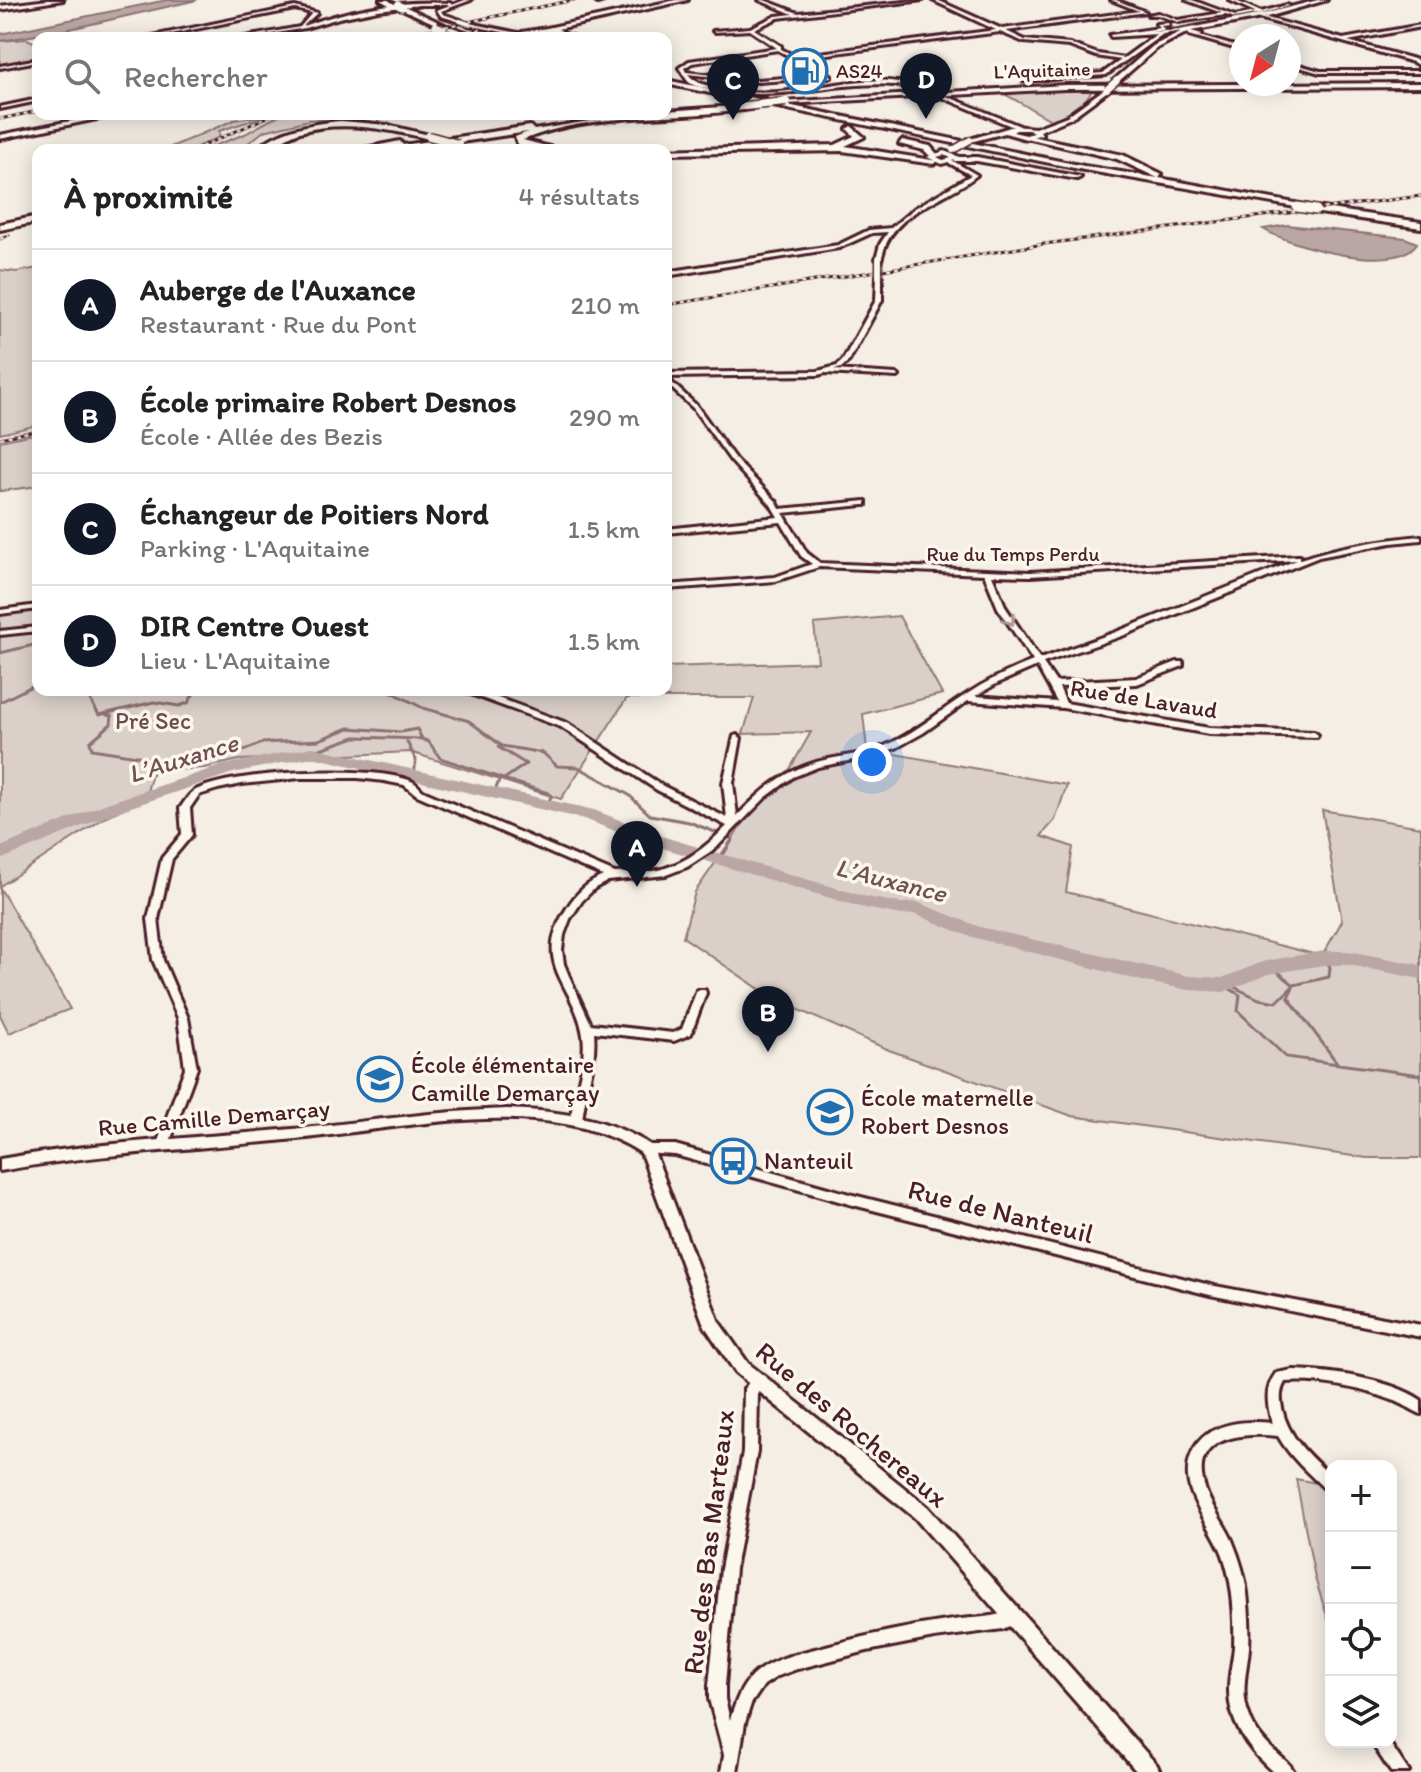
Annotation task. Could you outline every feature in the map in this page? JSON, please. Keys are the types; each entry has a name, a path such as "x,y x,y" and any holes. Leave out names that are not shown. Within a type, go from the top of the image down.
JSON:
{"highway":[{"name":"L'Aquitaine","path":"784,102 1011,86 1229,82"},
{"name":"L'Aquitaine","path":"1301,82 1421,84"},
{"name":"L'Aquitaine","path":"784,102 1091,86 1421,84"},
{"path":"672,112 784,102"},
{"path":"672,114 743,105"},
{"path":"404,144 587,120"},
{"path":"435,144 613,120"},
{"path":"524,144 518,139 530,133 624,120"},
{"path":"266,144 288,134 357,124 458,144"},
{"path":"672,151 827,148 848,144 860,137 851,129"},
{"path":"413,144 494,132"},
{"path":"278,144 288,134"},
{"path":"672,149 712,145 827,148 903,158 932,157"},
{"path":"0,226 32,218"}],"main road":[{"path":"0,8 60,0"},
{"path":"383,0 450,32"},
{"path":"539,32 685,0"},
{"path":"566,32 593,20 692,0"},
{"path":"952,156 970,140 982,135 1024,131 1072,116 1155,47 1187,32 1324,0"},
{"path":"443,28 453,32"},
{"path":"443,28 457,32"},
{"path":"549,29 554,32"},
{"path":"672,83 689,83 1037,159 1277,202"},
{"path":"672,84 884,137"},
{"path":"703,92 1095,173 1357,216 1421,223"},
{"path":"0,136 76,120"},
{"path":"0,136 85,120"},
{"path":"1036,133 1045,125"},
{"path":"1024,131 1049,142 1120,157 1177,182 1308,208"},
{"path":"1009,132 1036,133 1049,142"},
{"path":"898,141 927,148 932,157 977,159 1013,168 1421,223"},
{"path":"1037,159 1082,165 1098,164 1106,159 1099,153 1077,147"}],"street":[{"path":"277,32 361,11 469,0"},
{"path":"598,2 605,0"},
{"path":"761,0 799,15"},
{"path":"715,31 751,29 769,19 921,0"},
{"path":"934,0 1030,43 1070,45 1097,55 1123,59"},
{"path":"1113,0 1187,32 1229,45"},
{"path":"1188,0 1243,17 1287,6"},
{"path":"1231,0 1258,10 1258,15"},
{"path":"450,4 439,12 498,32"},
{"path":"175,32 295,8 315,13 301,28"},
{"path":"806,61 806,57 812,55 1144,12"},
{"path":"1150,15 1158,14 1178,21 1226,14"},
{"path":"1258,15 1415,61 1421,69"},
{"path":"1168,24 1157,25 1164,29 1111,36 1187,32"},
{"path":"1343,40 1421,26"},
{"path":"751,29 779,49"},
{"path":"1024,80 1104,74 1161,33"},
{"path":"779,49 791,53 829,76 758,81 687,73 681,68 687,63 779,49"},
{"path":"791,53 812,55"},
{"path":"0,67 32,61"},
{"path":"1301,66 1320,72 1421,69"},
{"path":"687,73 689,83"},
{"path":"689,83 713,76"},
{"path":"689,83 757,94 871,83 915,87 1024,131"},
{"path":"0,108 32,101"},
{"path":"986,115 1009,132"},
{"path":"826,371 846,361 872,316 879,300 879,259 883,244 893,230 974,175 952,156"},
{"path":"672,273 839,246 871,231 893,230"},
{"path":"672,377 826,371 896,376"},
{"path":"672,383 690,401 733,460 782,515 804,554 818,565"},
{"path":"672,530 863,503"},
{"path":"576,1121 589,1057 586,1027 559,966 557,939 578,897 596,882 612,876 662,871 694,858 732,827 769,790 789,776 825,760 895,746 995,680 1276,566 1290,566 1316,556 1391,541 1421,538"},
{"name":"Rue du Temps Perdu","path":"818,565 1053,574 1255,563 1276,566 1316,556"},
{"path":"672,587 776,579 818,565"},
{"path":"987,573 1000,604 1054,685 1063,705"},
{"path":"0,612 32,608"},
{"path":"0,633 32,630"},
{"path":"1054,685 1137,681 1180,664"},
{"path":"484,696 564,725 660,788 732,827"},
{"name":"Rue de Lavaud","path":"968,698 976,701 1063,705 1209,731 1314,735"},
{"path":"732,827 728,783 737,738"},
{"path":"163,1144 191,1068 183,1018 158,960 153,919 167,858 187,835 185,808 196,793 247,782 327,773 405,782 420,793 612,876"},
{"path":"586,1027 674,1037 687,1031 701,993"},
{"name":"Rue Camille Demarçay","path":"0,1165 35,1158 163,1144 461,1118 576,1121"},
{"name":"Rue de Nanteuil","path":"576,1121 618,1133 647,1150 675,1150 943,1224 1230,1295 1421,1331"},
{"name":"Rue des Rochereaux","path":"647,1150 712,1325 726,1348 757,1382 880,1476 921,1512 1150,1772"},
{"path":"1325,1479 1287,1442 1280,1430 1273,1392 1275,1384 1288,1375 1383,1391 1413,1401 1421,1408"},
{"name":"Rue des Bas Marteaux","path":"731,1764 717,1699 717,1685 728,1569 750,1452 751,1389 757,1382"},
{"path":"1280,1430 1259,1427 1232,1430 1214,1437 1203,1446 1196,1461 1196,1481 1227,1546 1239,1587 1241,1649 1235,1694 1240,1714 1249,1736 1263,1753 1286,1772"},
{"path":"731,1764 743,1705 760,1680 771,1673 879,1639 1003,1622 1013,1617"},
{"path":"1383,1748 1401,1772"}],"green space":[{"path":"0,41 32,41 32,59 0,66"},
{"path":"1094,88 1082,104 1053,121 1001,92"},
{"path":"234,120 253,120 219,131 220,137 204,144 178,144"},
{"path":"270,120 309,120 264,131 247,144 219,144"},
{"path":"32,269 32,426 0,434 0,270 17,272"},
{"path":"32,434 32,487 0,491 0,441"},
{"name":"Pré Sec","path":"32,610 32,696 672,696 672,667 818,662 814,624 899,616 942,694 863,714 867,749 1067,785 1055,820 1041,836 1073,847 1066,892 1322,956 1342,921 1322,810 1421,827 1421,1158 1367,1158 1072,1116 889,1050 774,999 683,937 695,892 741,826 790,769 811,732 743,734 754,698 627,698 561,799 410,752 239,760 204,768 153,771 145,798 109,815 0,886 0,614"},
{"path":"0,888 70,1009 9,1033 0,1015"},
{"path":"1296,1479 1321,1484 1325,1488 1325,1610 1315,1578"}],"shaded area":[{"path":"167,0 197,0 61,31 32,32 32,36 0,41 0,34"},
{"path":"1287,225 1405,238 1417,243 1406,253 1366,258 1318,250 1263,229"}],"waterway":[{"path":"0,653 32,645"},
{"path":"0,702 32,686"},
{"path":"84,696 89,698 99,715 154,702 179,706 188,703 192,696"},
{"path":"400,696 423,708 469,721 502,746 543,753 557,766 578,767 629,795 650,815 689,822 733,839 720,860"},
{"path":"107,715 112,716 111,724 90,742 92,749 195,765 231,756 262,743 319,740 349,728 401,732 417,729 422,739"},
{"path":"312,752 355,737 422,739"},
{"path":"422,739 429,742 440,758 500,778"},
{"path":"407,742 416,760 414,775"},
{"path":"498,747 526,764 504,779"},
{"name":"L’Auxance","path":"0,854 113,807 229,769 312,752 388,769"},
{"name":"L’Auxance","path":"399,772 588,814 655,840 866,903 901,909 917,908 975,932 1146,975 1189,983 1224,985 1265,968 1324,958 1349,958 1421,972"},
{"path":"500,778 548,793 551,795 548,807"},
{"path":"500,778 495,791 500,795"},
{"path":"1294,985 1329,977 1330,967 1324,958"},
{"path":"1272,967 1294,985"},
{"path":"1224,985 1240,995 1238,1011 1286,1057 1338,1064"},
{"path":"1234,987 1259,999 1277,1002 1294,985"},
{"path":"1294,985 1288,997 1338,1064"},
{"path":"1338,1064 1421,1075"}],"railway":[{"path":"419,32 574,0"},
{"path":"472,32 481,29"},
{"path":"0,119 32,112"},
{"path":"207,144 261,120"},
{"path":"672,304 1044,244 1421,196"},
{"path":"0,239 9,235"},
{"path":"0,438 32,431"}],"place":[{"name":"AS24","path":"805,71"},
{"name":"DIR Centre Ouest","path":"926,119"},
{"name":"Échangeur de Poitiers Nord","path":"733,120"},
{"name":"Auberge de l'Auxance","path":"637,887"},
{"name":"École primaire Robert Desnos","path":"768,1052"},
{"name":"École élémentaire Camille Demarçay","path":"380,1079"},
{"name":"École maternelle Robert Desnos","path":"830,1112"},
{"name":"Nanteuil","path":"733,1161"}]}
